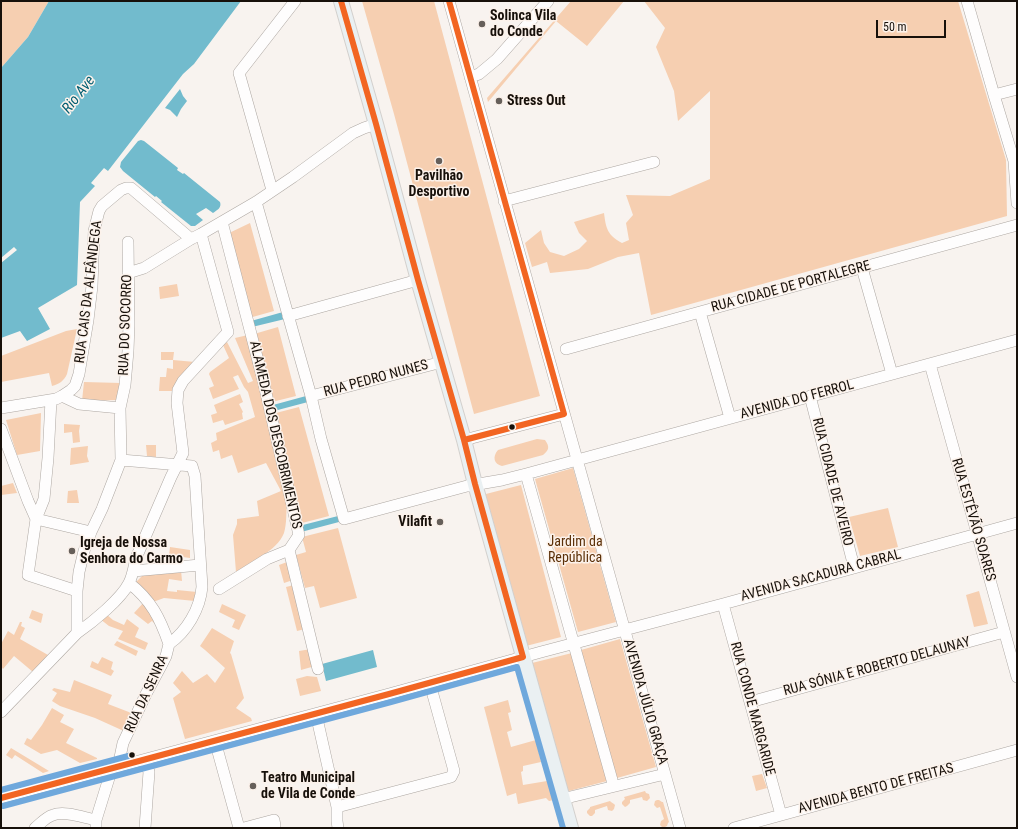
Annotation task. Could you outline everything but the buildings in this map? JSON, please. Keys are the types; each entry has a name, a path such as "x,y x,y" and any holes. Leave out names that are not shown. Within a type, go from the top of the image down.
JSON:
{"main road":[{"path":"340,1 376,124 418,280 464,440 570,828"}],"street":[{"path":"272,190 239,73 295,1"},
{"name":"AVENIDA JÚLIO GRAÇA","path":"449,1 680,828"},
{"path":"470,77 480,74 497,60 548,1"},
{"path":"967,1 1014,161 1017,204"},
{"path":"994,95 1017,89"},
{"path":"128,273 144,268 256,202 353,133 376,124"},
{"path":"504,201 654,162"},
{"name":"RUA CAIS DA ALFÂNDEGA","path":"57,398 67,394 75,386 80,374 92,286 94,231 99,211 102,206 121,190 131,188 196,236"},
{"path":"256,202 344,519 475,484 502,480 577,460"},
{"name":"ALAMEDA DOS DESCOBRIMENTOS","path":"222,222 263,380 299,535 289,550 318,669"},
{"name":"RUA CIDADE DE PORTALEGRE","path":"566,349 1017,225"},
{"path":"1,712 77,633 112,604 129,583 136,558 171,477 183,454 177,403 178,390 183,381 228,332 196,236"},
{"name":"RUA DO SOCORRO","path":"121,460 120,408 125,385 129,324 128,242"},
{"path":"862,268 892,374"},
{"path":"288,316 418,280"},
{"path":"700,312 730,418"},
{"name":"AVENIDA DO FERROL","path":"577,460 1017,340"},
{"name":"RUA PEDRO NUNES","path":"311,396 442,362"},
{"name":"RUA ESTÊVÃO SOARES","path":"930,364 1017,676"},
{"name":"RUA CIDADE DE AVEIRO","path":"810,396 854,567"},
{"path":"1,408 57,398 79,404 120,408"},
{"path":"57,398 48,458 44,499 36,519 28,575 77,591"},
{"path":"464,440 564,414"},
{"path":"1,429 36,519"},
{"path":"77,633 77,591 79,572 84,550 121,460 192,466 195,476 202,587 201,596 193,615 182,632 169,644 160,619 153,608 146,598 129,583"},
{"path":"526,474 612,780"},
{"path":"36,519 91,532"},
{"name":"AVENIDA SACADURA CABRAL","path":"625,629 723,604 1017,523"},
{"path":"219,589 267,559 289,550"},
{"path":"133,571 200,565"},
{"name":"RUA CONDE MARGARIDE","path":"723,604 781,815"},
{"name":"AVENIDA JÚLIO GRAÇA","path":"1,798 430,684 625,629"},
{"name":"RUA SÓNIA E ROBERTO DELAUNAY","path":"750,702 1004,632"},
{"name":"RUA DA SENRA","path":"96,824 109,778 123,743 166,656 169,644"},
{"path":"337,807 451,777 454,771 430,684"},
{"path":"316,714 337,807 338,828"},
{"path":"215,741 239,828"},
{"name":"AVENIDA BENTO DE FREITAS","path":"734,828 1017,750"},
{"path":"145,760 148,772 145,828"},
{"name":"AVENIDA JÚLIO GRAÇA","path":"562,799 665,774"},
{"path":"35,828 52,815 59,813 96,824"},
{"path":"244,828 274,820 275,826"}],"green space":[{"path":"1,1 49,1 28,37 1,68"},
{"path":"362,1 434,1 540,396 474,414 394,114"},
{"path":"571,1 624,1 587,46 556,21 488,102 487,98"},
{"path":"644,1 958,1 1006,160 1007,216 651,315 639,253 618,257 588,269 550,273 547,262 532,267 525,243 541,230 544,243 550,252 564,256 579,249 587,241 579,233 574,222 604,213 608,231 613,237 622,243 629,240 626,223 633,215 626,195 670,196 710,179 710,91 678,121 674,91 656,47 665,28"},
{"path":"250,223 274,311 249,318 227,234"},
{"path":"177,284 179,296 160,299 159,287"},
{"path":"278,327 296,396 272,402 254,334"},
{"path":"77,329 67,374 61,382 52,386 49,373 1,382 1,356 66,331"},
{"path":"248,335 287,502 286,525 281,539 270,551 236,572 233,535 237,524 237,519 259,516 257,501 281,491 266,463 238,473 232,455 221,459 219,450 213,452 211,443 217,440 216,433 255,417 248,392 238,375 233,377 239,389 213,399 209,388 214,386 209,374 210,372 229,358 223,345 227,342 248,383 253,381 235,338"},
{"path":"161,352 174,352 173,360 161,360"},
{"path":"173,360 195,362 173,391 159,391 160,377 166,377 167,368 173,369"},
{"path":"84,382 121,383 118,400 82,401"},
{"path":"240,394 243,402 239,404 243,412 243,419 225,425 223,420 213,423 211,415 217,413 214,405"},
{"path":"299,407 329,516 302,523 272,414"},
{"path":"41,413 40,451 17,455 6,420"},
{"path":"64,424 80,425 80,442 73,443 72,432 64,433"},
{"path":"537,439 545,440 548,445 547,452 543,455 502,466 497,464 495,455 498,450"},
{"path":"146,445 156,445 156,457 147,456"},
{"path":"88,446 87,456 89,462 70,465 71,448"},
{"name":"Jardim da República","path":"573,468 616,622 578,632 535,479"},
{"path":"13,483 17,493 1,495 1,486"},
{"name":"Jardim da República","path":"521,485 561,637 522,647 482,495"},
{"path":"77,490 79,503 67,503 68,491"},
{"path":"888,508 898,547 860,556 849,517"},
{"path":"338,528 357,598 320,608 314,586 305,588 296,555 306,552 302,537"},
{"path":"170,547 190,550 190,558 169,555"},
{"path":"287,562 293,580 284,583 279,565"},
{"path":"181,570 182,581 169,579 167,591 177,592 177,590 197,592 195,601 164,598 153,602 135,583 145,573"},
{"path":"294,585 305,629 297,631 286,587"},
{"path":"979,591 988,624 974,627 966,595"},
{"path":"145,601 155,624 152,621 148,624 134,613"},
{"path":"222,604 246,615 239,630 232,627 235,620 219,612"},
{"path":"32,610 43,614 41,623 29,618"},
{"path":"106,614 113,620 124,625 127,619 139,628 135,637 148,643 145,650 118,639 123,631 109,626 100,619"},
{"path":"20,622 22,622 21,626 25,628 20,639 48,655 33,672 14,656 3,669 1,666 1,644 8,631 14,635"},
{"path":"212,628 234,641 230,653 244,698 236,708 251,718 252,721 185,739 173,698 181,692 173,683 182,671 193,683 207,674 215,683 225,668 200,646"},
{"path":"620,639 656,767 617,778 581,650"},
{"path":"117,641 138,651 136,656 114,645"},
{"path":"311,649 315,666 301,670 299,651"},
{"path":"572,653 607,781 565,792 532,663"},
{"path":"102,657 113,662 111,669 114,671 111,676 90,667 92,661 98,664"},
{"path":"307,676 317,677 321,691 300,696 296,679"},
{"path":"74,680 112,695 108,704 134,714 126,732 95,718 60,706 52,701 57,693 52,690 54,688 70,692"},
{"path":"508,700 511,712 508,713 512,730 507,732 511,747 536,740 541,762 523,766 523,771 521,772 523,785 547,781 554,800 549,801 546,798 518,804 516,793 507,796 484,707"},
{"path":"52,708 64,715 60,722 74,729 66,743 97,759 80,763 57,750 41,754 24,744 27,738 31,740"},
{"path":"11,748 49,771 43,773 15,755 12,759 6,755"},
{"path":"762,774 767,788 756,791 752,776"},
{"path":"645,791 649,794 650,798 647,801 643,800 642,797 630,800 630,803 625,807 622,804 625,799 624,797"},
{"path":"657,800 663,802 669,822 667,826 663,828 660,825 661,821 664,819 660,807 657,808 654,805 655,801"},
{"path":"610,801 615,805 612,811 608,810 607,806 595,810 595,813 592,816 587,813 590,807"}],"water":[{"name":"Rio Ave","path":"49,1 241,1 194,64 183,74 108,171 104,168 91,183 95,186 80,202 77,285 38,308 50,329 27,341 20,331 1,338 1,263 17,250 14,247 1,258 1,68 28,37"},
{"path":"180,89 187,101 177,117 170,110 165,108"},
{"path":"141,140 178,168 177,170 183,174 184,173 220,202 219,209 213,213 206,208 196,214 203,220 195,226 191,226 161,202 162,201 156,196 155,197 123,171 120,167 121,162 138,141"},
{"path":"283,312 285,319 252,327 251,321"},
{"path":"306,396 308,402 274,411 273,405"},
{"path":"338,516 339,522 301,532 299,526"},
{"path":"373,650 377,667 326,681 322,664"}],"transit line":[{"path":"341,1 523,657"},
{"path":"449,1 564,414 464,440"},
{"path":"1,798 523,657"},
{"path":"3,806 517,667 563,828"},
{"path":"1,790 132,755"}],"place":[{"name":"Solinca Vila do Conde","path":"482,24"},
{"name":"Stress Out","path":"499,101"},
{"name":"Pavilhão Desportivo","path":"439,161"},
{"name":"Vilafit","path":"440,522"},
{"name":"Igreja de Nossa Senhora do Carmo","path":"72,551"},
{"name":"Teatro Municipal de Vila de Conde","path":"253,786"}]}
